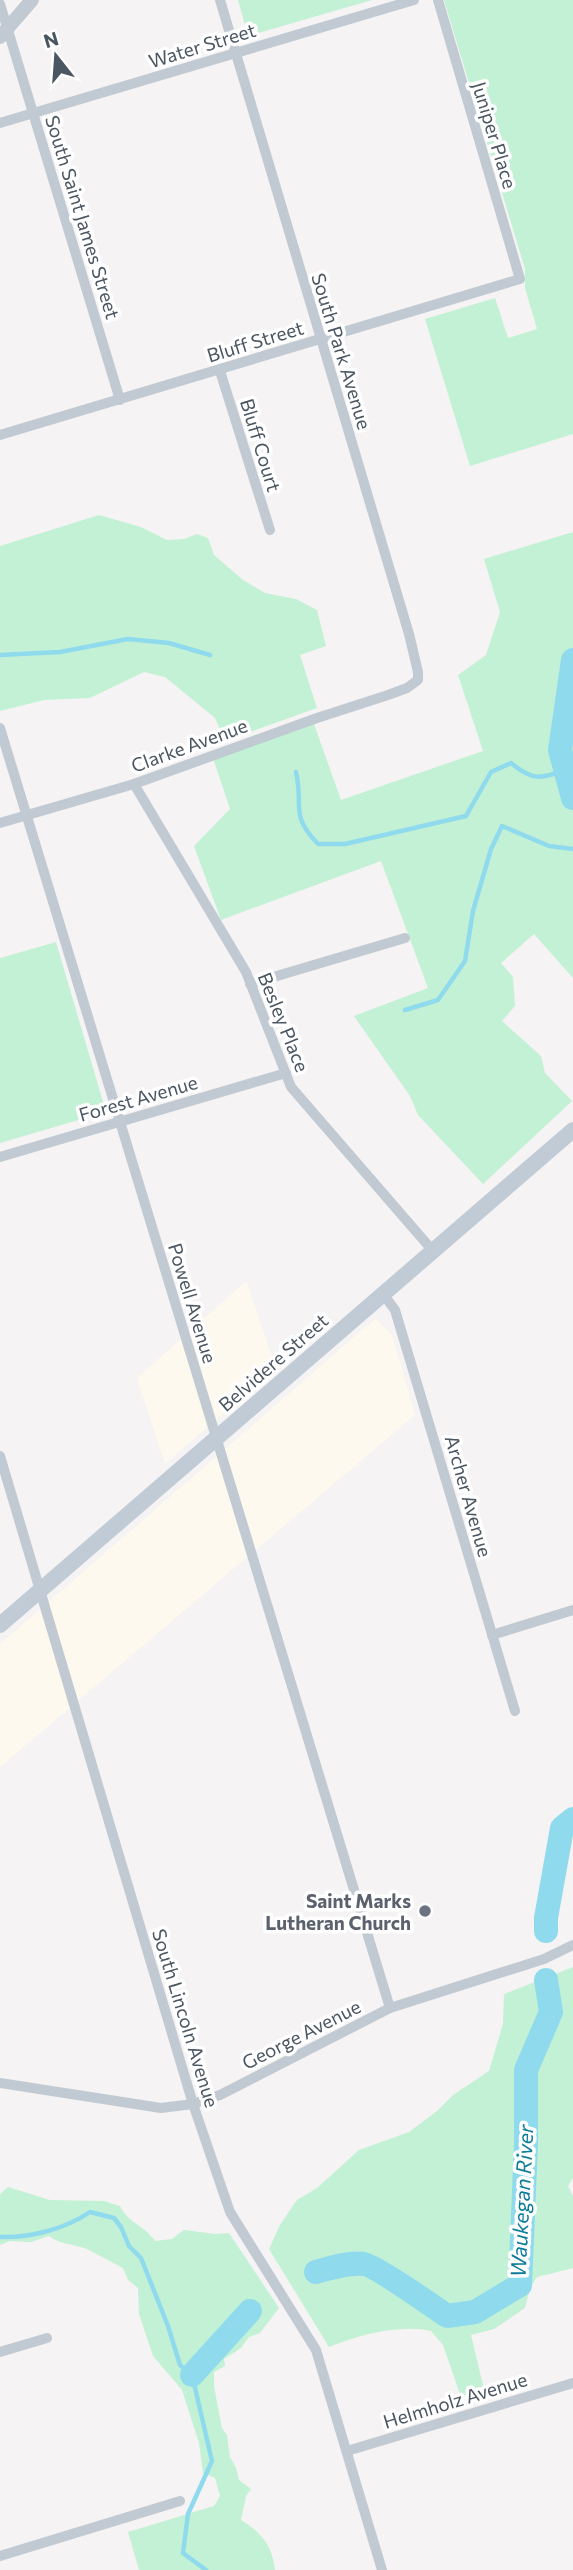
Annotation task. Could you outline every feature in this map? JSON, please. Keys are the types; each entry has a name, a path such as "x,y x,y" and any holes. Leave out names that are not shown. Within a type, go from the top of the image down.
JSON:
{"main road":[{"name":"Belvidere Street","path":"0,1625 573,1130"}],"street":[{"path":"4,33 32,0"},
{"name":"South Park Avenue","path":"220,0 418,672 418,680 407,688 388,695"},
{"name":"Water Street","path":"0,124 414,0"},
{"name":"Juniper Place","path":"438,0 520,279"},
{"name":"South Saint James Street","path":"0,4 4,33 33,114 120,400"},
{"name":"Bluff Street","path":"0,435 520,279"},
{"name":"Bluff Court","path":"220,371 270,530"},
{"name":"Clarke Avenue","path":"0,823 134,784 388,695"},
{"name":"Powell Avenue","path":"0,728 390,2008"},
{"name":"Besley Place","path":"134,784 246,972 292,1088 433,1251"},
{"path":"250,984 405,938"},
{"name":"Forest Avenue","path":"0,1157 286,1073"},
{"name":"Archer Avenue","path":"383,1294 395,1310 515,1711"},
{"name":"South Lincoln Avenue","path":"0,1456 193,2104 230,2212 316,2350 382,2570"},
{"path":"492,1635 573,1610"},
{"name":"George Avenue","path":"0,2084 161,2108 193,2104 220,2095 390,2008 544,1959 573,1945"},
{"path":"0,2352 47,2338"},
{"name":"Helmholz Avenue","path":"347,2451 573,2383"},
{"path":"0,2556 180,2501"}],"shaded area":[{"path":"246,1281 276,1368 165,1464 137,1378"},
{"path":"376,1318 392,1335 415,1415 0,1767 0,1644"}],"green space":[{"path":"238,0 372,0 248,36"},
{"path":"444,0 573,0 573,434 470,466 425,319 495,298 508,338 537,329 525,288 525,269"},
{"path":"99,515 141,527 167,540 184,539 197,534 208,538 214,555 243,580 265,593 296,599 317,610 326,646 300,655 317,708 225,741 215,718 165,677 144,672 90,698 44,700 0,711 0,546"},
{"path":"573,532 573,978 534,934 501,963 513,977 515,1006 502,1021 541,1056 545,1073 572,1101 483,1184 418,1115 410,1096 354,1016 428,988 381,861 221,920 194,846 230,809 213,758 314,724 341,800 483,751 458,675 486,655 500,612 484,559"},
{"path":"56,942 106,1112 0,1143 0,958"},
{"path":"573,1967 573,2178 568,2186 573,2196 573,2268 537,2277 530,2288 525,2308 494,2329 471,2335 484,2389 461,2397 443,2345 431,2331 405,2329 379,2332 329,2347 269,2249 280,2225 297,2200 317,2188 359,2150 409,2132 453,2095 489,2071 503,2024 504,1994"},
{"path":"8,2187 50,2200 104,2201 120,2206 128,2217 155,2241 172,2239 184,2230 229,2233 279,2308 260,2333 249,2337 241,2348 224,2359 225,2366 214,2372 219,2413 222,2428 227,2435 230,2457 239,2480 251,2489 246,2496 241,2520 265,2540 275,2570 139,2570 128,2532 214,2506 220,2496 215,2478 203,2473 199,2443 182,2390 153,2356 139,2314 138,2288 128,2280 123,2268 87,2249 49,2236 31,2242 10,2241 0,2245 0,2194"}],"waterway":[{"path":"0,655 60,652 128,639 169,643 210,655"},
{"name":"Waukegan River","path":"573,660 560,750 573,798"},
{"path":"296,772 300,817 309,834 318,844 345,844 466,816 491,772 511,763 536,777 565,770"},
{"path":"405,1010 438,1000 465,961 473,911 491,849 502,826 549,846 573,849"},
{"name":"Waukegan River","path":"546,1931 562,1828 573,1819"},
{"name":"Waukegan River","path":"316,2272 346,2265 370,2266 447,2316 475,2312 520,2285 526,2070 551,2012 546,1980"},
{"path":"0,2237 47,2231 90,2212 114,2218 129,2246 141,2258 180,2365 192,2375 212,2461 188,2514 183,2553 206,2570"},
{"name":"Waukegan River","path":"192,2375 250,2311"}],"place":[{"name":"Saint Marks Lutheran Church","path":"425,1911"}]}
